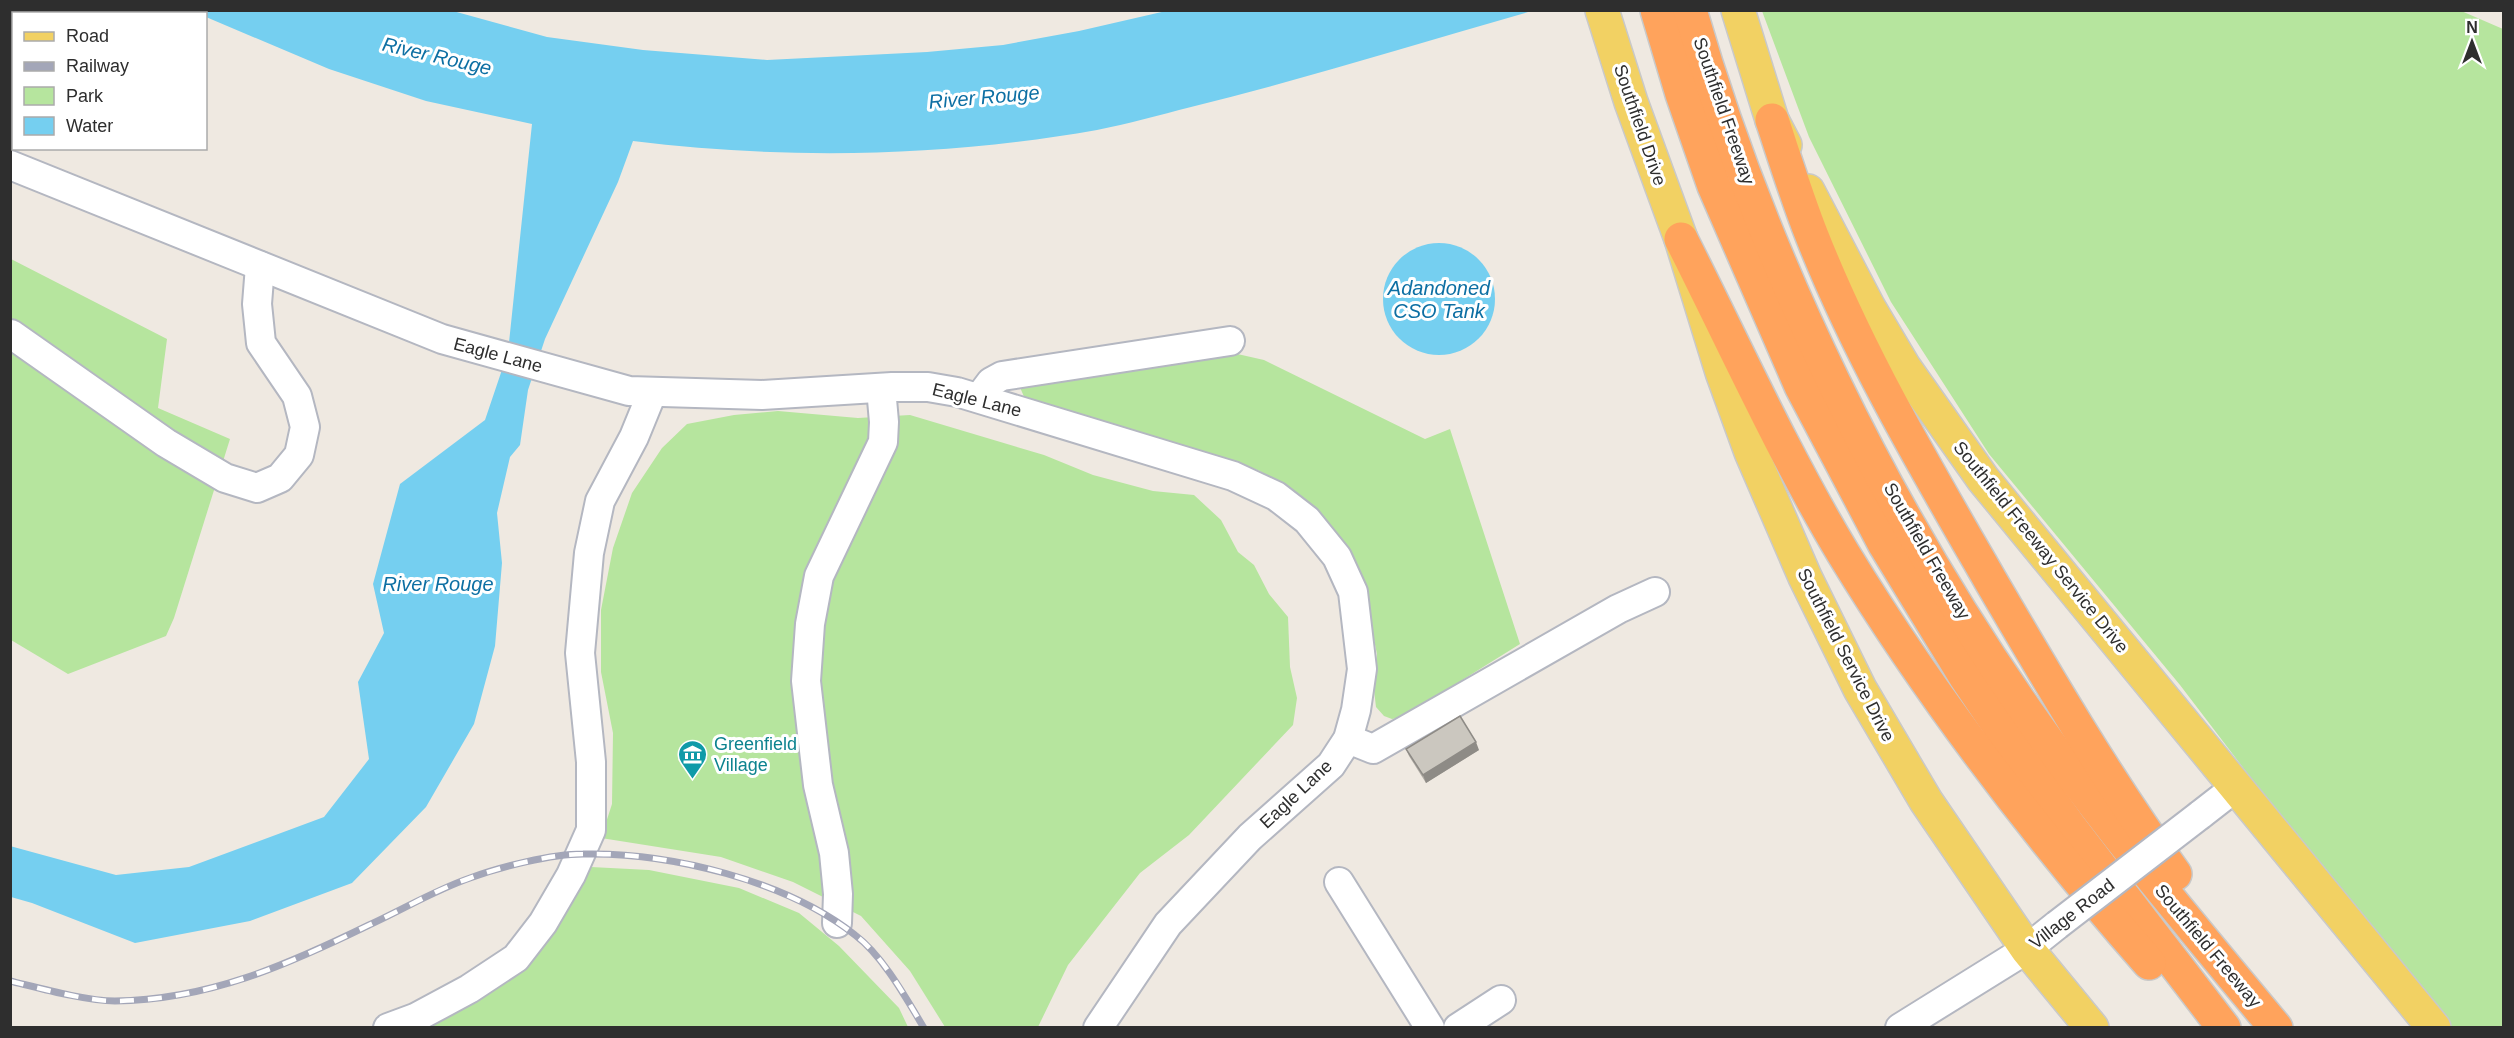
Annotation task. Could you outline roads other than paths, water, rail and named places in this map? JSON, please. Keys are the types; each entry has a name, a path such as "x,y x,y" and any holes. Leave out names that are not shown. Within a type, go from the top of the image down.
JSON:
{"highway":[{"name":"Southfield Freeway","path":"1657,10 1875,462 1930,561 1985,651 2084,791 2155,883 2276,1028"},
{"name":"Southfield Freeway","path":"1690,10 1696,87 1714,186 1801,386 1885,545 1952,656 2019,757 2070,827 2224,1028"},
{"path":"1772,120 1809,228 1844,308 1894,408 1941,494 2022,635 2114,786 2288,1028"},
{"path":"1681,239 1807,487 1842,550 1898,640 1977,750 2093,899 2205,1028"}],"main road":[{"name":"Southfield Drive","path":"1602,10 1631,102 1681,239"},
{"name":"Southfield Freeway Service Drive","path":"1738,10 1772,120 1869,308 1942,424 1983,479 2433,1028"},
{"name":"Southfield Service Drive","path":"1681,239 1722,372 1751,452 1805,576 1860,688 1893,746 1962,856 2027,949 2092,1028"}],"street":[{"name":"Eagle Lane","path":"10,165 442,339 640,392 762,395 928,387 979,398 1233,476 1276,496 1306,520 1337,557 1353,592 1362,669 1356,710 1348,739 1331,765 1250,837 1168,924 1098,1028"},
{"path":"11,334 166,443 225,478 257,488 280,478 299,455 305,427 297,396 261,344 257,304 260,266"},
{"path":"979,398 991,382 1002,376 1230,340"},
{"path":"837,923 838,894 834,853 818,785 806,681 810,624 819,576 883,442 881,388"},
{"path":"388,1028 415,1018 469,989 516,958 543,923 571,875 591,830 591,762 580,653 589,553 600,501 634,437 640,392"},
{"path":"1348,739 1373,749 1618,609 1655,592"},
{"name":"Village Road","path":"1899,1028 2027,949 2236,787"},
{"path":"1339,882 1430,1028"},
{"path":"1458,1028 1501,1000"}],"water":[{"name":"River Rouge","path":"189,11 453,11 547,37 643,50 767,60 927,52 1003,45 1079,31 1166,11 1532,11 1234,96 1109,128 1039,139 981,146 865,153 749,151 633,141 618,182 545,339 528,390 520,445 510,457 497,513 502,563 495,646 474,724 426,807 352,883 250,921 135,943 11,897 10,846 116,875 189,867 324,817 369,759 358,682 384,633 373,584 400,484 485,420 508,352 532,124 426,101 329,69 207,17 207,12"},
{"name":"Adandoned CSO Tank","path":"1439,243 1461,247 1479,259 1491,277 1495,299 1491,321 1479,339 1461,351 1439,355 1417,351 1399,339 1387,321 1383,299 1387,277 1399,259 1417,247"}],"railway":[{"path":"10,981 63,994 115,1001 182,994 246,978 308,954 444,888 482,874 556,856 617,855 653,858 726,874 796,899 827,916 855,935 875,954 924,1028"}],"place":[{"name":"Greenfield Village","path":"693,780"}]}
